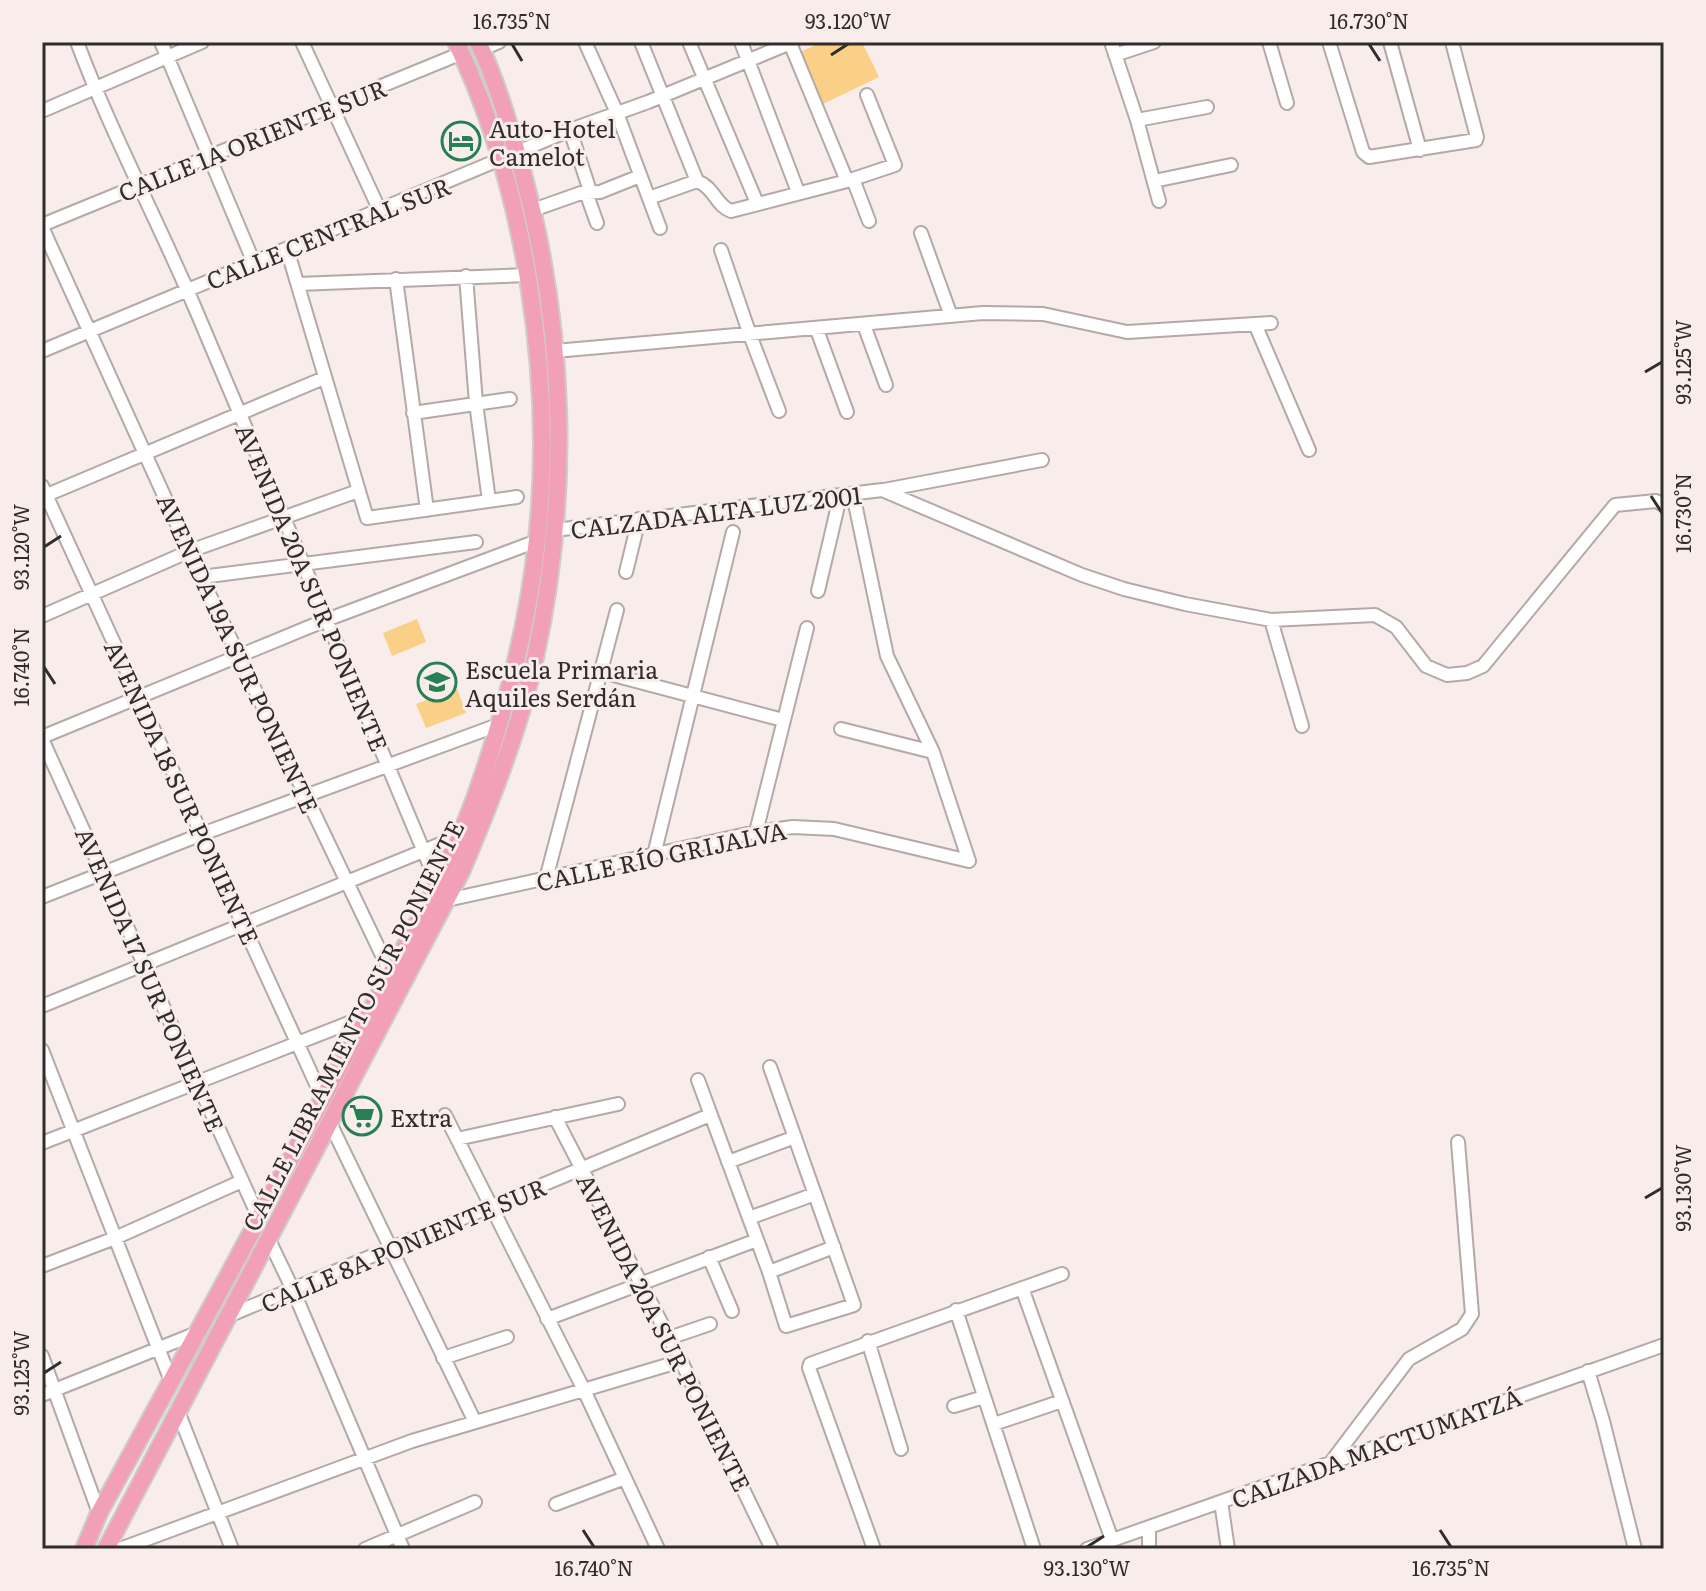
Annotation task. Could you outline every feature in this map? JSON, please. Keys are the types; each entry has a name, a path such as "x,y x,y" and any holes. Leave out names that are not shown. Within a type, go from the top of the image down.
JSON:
{"main road":[{"name":"CALLE LIBRAMIENTO SUR PONIENTE","path":"106,1549 447,900 486,812 535,659 555,530 559,434 555,351 547,283 533,210 480,46"},
{"name":"CALLE LIBRAMIENTO SUR PONIENTE","path":"84,1549 99,1513 391,974 460,836 476,795 517,660 537,541 541,431 538,365 526,275 501,161 459,48"},
{"name":"CALLE LIBRAMIENTO SUR PONIENTE","path":"91,1549 173,1392 173,1377"},
{"name":"CALLE LIBRAMIENTO SUR PONIENTE","path":"99,1549 105,1532 178,1396 190,1386"}],"street":[{"name":"AVENIDA 20A SUR PONIENTE","path":"77,42 94,89 188,290 437,883"},
{"path":"161,42 254,263"},
{"path":"42,111 202,42"},
{"path":"302,42 380,211"},
{"path":"480,46 499,42"},
{"path":"585,42 617,113 660,228"},
{"path":"641,42 697,181 713,190 725,209 731,211 895,165 867,95"},
{"path":"689,42 757,203"},
{"path":"741,42 798,192"},
{"path":"1111,42 1159,201"},
{"path":"1115,55 1154,42"},
{"path":"1269,42 1287,103"},
{"path":"1329,42 1365,155 1369,157 1473,142 1477,137 1452,42"},
{"path":"1390,42 1420,150"},
{"path":"791,43 869,221"},
{"name":"CALLE CENTRAL SUR","path":"42,351 570,130 791,43"},
{"name":"CALLE 1A ORIENTE SUR","path":"42,226 332,106 459,48"},
{"path":"1137,120 1207,107"},
{"path":"570,130 597,223"},
{"path":"1154,181 1231,165"},
{"path":"533,210 640,176"},
{"path":"649,198 697,181"},
{"name":"AVENIDA 19A SUR PONIENTE","path":"42,226 201,577 391,974"},
{"path":"921,233 951,316"},
{"path":"287,249 367,518 517,497"},
{"path":"721,250 779,411"},
{"path":"298,284 526,275"},
{"path":"466,276 476,403 489,501"},
{"path":"396,279 427,510"},
{"path":"555,351 983,313 1043,314 1127,332 1271,323"},
{"path":"1255,324 1309,450"},
{"path":"864,325 886,385"},
{"path":"817,330 847,412"},
{"path":"44,493 324,378"},
{"path":"413,413 510,399"},
{"path":"882,490 1042,460"},
{"name":"CALZADA ALTA LUZ 2001","path":"555,530 882,490 1082,575 1124,589 1271,620 1375,615 1396,627 1426,666 1447,675 1467,673 1483,666 1615,505 1656,501 1664,505"},
{"path":"42,616 190,551 358,491"},
{"name":"AVENIDA 18 SUR PONIENTE","path":"44,493 323,1099"},
{"path":"818,591 846,495"},
{"path":"846,495 884,647 933,752"},
{"path":"626,572 639,519"},
{"path":"654,855 733,532"},
{"path":"42,738 326,620 537,541"},
{"path":"201,577 476,542"},
{"path":"546,879 617,610"},
{"path":"1271,620 1302,726"},
{"path":"756,832 807,628"},
{"path":"602,672 783,720"},
{"path":"42,897 305,794 498,725"},
{"path":"841,729 933,752"},
{"name":"AVENIDA 17 SUR PONIENTE","path":"42,738 259,1218"},
{"name":"CALLE RÍO GRIJALVA","path":"447,900 756,832 793,827 834,829 969,861 933,752"},
{"path":"42,1006 460,836"},
{"path":"42,1143 369,1015"},
{"path":"42,1050 157,1347 173,1377"},
{"path":"698,1080 786,1326 854,1305 770,1067"},
{"path":"457,1139 618,1104"},
{"path":"445,1115 584,1390 657,1545 641,1549"},
{"name":"CALLE 8A PONIENTE SUR","path":"228,1316 710,1115"},
{"name":"AVENIDA 20A SUR PONIENTE","path":"555,1117 681,1361 772,1549"},
{"path":"330,1123 475,1422"},
{"path":"728,1162 795,1137"},
{"path":"1331,1462 1409,1359 1462,1329 1472,1314 1458,1142"},
{"path":"42,1266 115,1238 242,1181"},
{"path":"749,1218 815,1194"},
{"path":"269,1240 403,1549"},
{"path":"547,1319 757,1240"},
{"path":"769,1272 834,1247"},
{"path":"709,1257 732,1311"},
{"path":"874,1549 809,1368 813,1361 1062,1274"},
{"path":"1022,1288 1112,1540"},
{"path":"956,1310 1034,1549"},
{"path":"669,1338 710,1324"},
{"path":"48,1392 197,1333"},
{"path":"443,1358 507,1337"},
{"path":"868,1341 901,1449"},
{"name":"CALZADA MACTUMATZÁ","path":"1087,1549 1664,1345"},
{"path":"42,1356 48,1392 99,1513"},
{"path":"120,1549 366,1458 681,1361"},
{"path":"1588,1371 1635,1549"},
{"path":"954,1406 984,1397"},
{"path":"994,1424 1062,1401"},
{"path":"177,1409 232,1549"},
{"path":"556,1504 625,1478"},
{"path":"365,1549 475,1502"},
{"path":"1221,1502 1228,1549"},
{"path":"1149,1527 1149,1549"}],"shaded area":[{"path":"823,42 862,42 879,77 821,105 800,52"},
{"path":"417,619 426,642 392,656 383,633"},
{"path":"457,689 466,713 426,728 416,704"}],"place":[{"name":"Auto-Hotel Camelot","path":"461,141"},
{"name":"Escuela Primaria Aquiles Serdán","path":"437,682"},
{"name":"Extra","path":"362,1116"}]}
